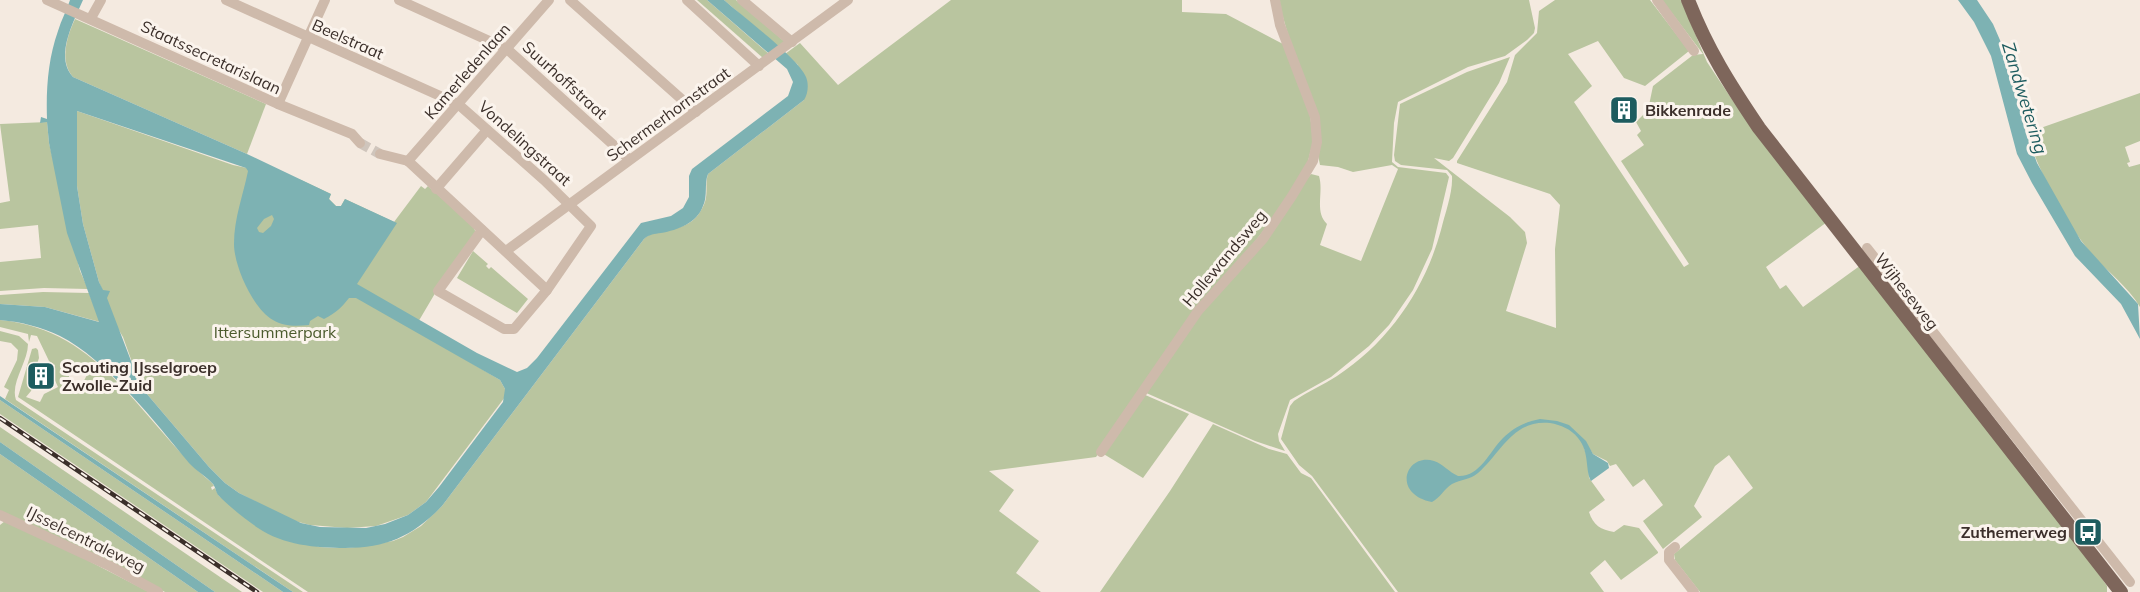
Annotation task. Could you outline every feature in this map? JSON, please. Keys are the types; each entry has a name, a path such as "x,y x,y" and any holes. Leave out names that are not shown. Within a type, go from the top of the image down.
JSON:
{"main road":[{"name":"Wijheseweg","path":"1688,0 1714,58 1759,128 2126,588"}],"street":[{"path":"91,18 101,0"},
{"name":"Beelstraat","path":"226,0 458,104"},
{"path":"278,104 325,0"},
{"name":"Suurhoffstraat","path":"399,0 507,49 629,159"},
{"name":"Kamerledenlaan","path":"408,162 549,0"},
{"path":"570,0 696,112"},
{"path":"687,0 759,66"},
{"path":"742,0 788,45"},
{"name":"Schermerhornstraat","path":"506,251 848,0"},
{"name":"Hollewandsweg","path":"1101,452 1187,326 1263,239 1313,161 1316,150 1315,117 1280,25 1275,0"},
{"path":"1657,0 1694,51"},
{"name":"Staatssecretarislaan","path":"55,2 278,104 351,134 360,143"},
{"name":"Vondelingstraat","path":"458,104 571,205 591,226 547,290"},
{"path":"436,189 487,130"},
{"path":"380,154 408,162 506,251 547,290 514,329 504,328 438,291 482,230"},
{"name":"Wijheseweg","path":"1867,248 2126,588"},
{"name":"IJsselcentraleweg","path":"0,515 100,561 158,592"},
{"path":"1675,547 1669,552 1668,560 1694,592"}],"green space":[{"path":"697,0 707,0 769,54 763,58"},
{"path":"724,0 736,0 785,42 778,47"},
{"path":"951,0 1182,0 1182,12 1226,14 1283,44 1310,113 1313,142 1307,165 1280,210 1233,269 1096,457 989,471 1014,490 999,511 1039,541 1016,573 1041,592 308,592 18,397 32,349 38,350 39,358 36,367 38,368 31,391 26,397 40,402 44,394 58,387 52,374 55,365 49,361 37,336 31,335 29,342 28,334 0,327 0,320 36,327 66,341 93,360 118,382 187,459 212,483 214,486 211,487 212,490 215,488 219,496 226,501 319,547 349,548 393,541 421,526 442,506 644,239 659,231 676,228 692,221 699,214 705,202 708,174 804,100 798,65 785,54 800,43 838,85","holes":["65,370 71,373 76,370 87,375 80,388 69,381 69,376 64,372"]},
{"path":"1278,0 1529,0 1535,28 1534,33 1527,40 1505,56 1468,67 1398,102 1394,123 1392,162 1398,167 1446,173 1449,177 1432,249 1413,290 1389,325 1369,346 1331,377 1290,400 1278,434 1285,451 1255,441 1144,392 1197,315 1311,174 1319,176 1321,214 1327,224 1320,245 1361,261 1398,169 1392,165 1353,172 1320,165 1319,141"},
{"path":"1555,0 1650,0 1689,51 1645,86 1624,78 1598,41 1568,54 1592,86 1574,102 1684,267 1689,264 1621,161 1644,145 1637,135 1641,131 1636,122 1648,110 1653,86 1693,55 1703,54 1662,0 1681,0 1707,62 1733,101 1827,222 1766,267 1780,289 1786,285 1803,307 1861,265 2083,551 2107,586 2107,592 1700,592 1675,560 1674,554 1753,488 1729,455 1715,466 1694,506 1702,517 1663,549 1643,521 1663,505 1644,479 1633,487 1616,464 1610,466 1607,461 1593,454 1587,445 1584,448 1588,459 1589,478 1605,500 1589,512 1595,524 1614,532 1624,525 1639,528 1658,553 1621,580 1605,560 1590,573 1604,592 1398,592 1312,476 1299,465 1281,439 1290,406 1294,401 1356,362 1389,330 1415,293 1434,252 1450,196 1452,176 1447,170 1401,165 1395,161 1400,104 1467,72 1510,57 1499,83 1453,158 1449,161 1434,158 1510,217 1525,232 1527,243 1506,311 1556,328 1555,249 1560,205 1550,194 1457,163 1507,82 1515,55 1537,33 1539,11"},
{"path":"75,19 266,104 247,154 73,77 66,64 65,56 69,33"},
{"path":"2140,93 2140,141 2125,147 2130,162 2127,163 2129,167 2140,164 2140,307 2080,239 2045,180 2026,133"},
{"name":"Ittersummerpark","path":"77,111 233,165 301,180 331,194 329,199 336,206 341,206 345,199 394,222 421,186 425,189 428,186 473,226 476,233 437,290 414,329 500,380 505,389 505,397 426,502 408,515 376,526 347,528 310,525 291,520 239,493 209,467 141,387 123,337 114,322 99,282 83,224 77,186"},
{"path":"47,122 49,143 80,271 88,289 44,288 0,291 0,262 41,258 38,225 0,229 0,203 10,201 0,124"},
{"path":"473,251 488,264 486,266 489,269 491,267 528,299 517,313 457,278"},
{"path":"43,292 89,293 100,322 45,307 0,304 0,295"},
{"path":"0,331 19,336 28,344 15,387 16,400 303,592 293,592 5,399 9,390 4,387 17,360 18,350 11,343 0,341"},
{"path":"1143,394 1189,414 1143,478 1102,453"},
{"path":"0,400 283,592 263,592 0,414"},
{"path":"1213,424 1269,449 1287,454 1301,473 1311,478 1395,592 1100,592"},
{"path":"0,427 242,592 215,592 0,442"},
{"path":"0,454 198,592 165,592 0,511"},
{"path":"5,521 54,543 149,592 0,592 0,525"}],"water":[{"path":"70,0 83,0 65,49 65,59 73,77 331,194 329,199 336,206 341,206 345,199 397,223 357,284 477,353 517,372 527,368 537,358 641,223 671,216 683,208 689,197 689,176 692,169 788,96 793,82 787,69 707,0 724,0 769,37 801,69 806,77 808,89 804,100 708,174 704,202 700,212 692,221 680,228 652,234 644,239 442,506 421,525 387,543 360,547 311,546 289,542 268,534 233,509 218,495 210,481 189,463 129,393 77,346 60,336 38,328 0,320 0,304 45,307 99,322 67,233 47,122 40,123 41,117 47,119 47,85 50,63 59,27","holes":["77,111 246,168 248,171 235,225 235,253 241,275 252,297 258,307 273,320 286,325 309,325 310,321 318,316 324,319 332,315 349,298 356,298 500,380 505,389 503,402 426,502 408,515 385,524 366,528 320,527 301,523 239,493 209,467 141,387 107,298 110,291 103,290 99,282 83,224 77,186","272,215 274,219 271,226 263,233 259,232 257,228 264,219"]},
{"path":"1958,0 1977,0 1993,24 2006,54 2026,133 2037,163 2081,241 2138,304 2140,339 2121,304 2075,256 2032,183 2017,154 1991,56 1974,22"},
{"path":"0,396 293,592 283,592 0,400"},
{"path":"1540,419 1569,425 1586,441 1593,454 1608,463 1609,468 1591,481 1582,443 1575,435 1558,425 1537,423 1517,432 1478,473 1452,484 1432,502 1411,491 1407,483 1407,475 1416,462 1434,461 1458,476 1466,475 1484,463 1511,431 1525,423"},
{"path":"0,442 215,592 198,592 0,454"}],"tunnel":[{"path":"360,143 380,154"}],"railway":[{"path":"0,418 257,592"}],"place":[{"name":"Bikkenrade","path":"1624,110"},
{"name":"Scouting IJsselgroep Zwolle-Zuid","path":"41,376"},
{"name":"Zuthemerweg","path":"2088,532"}],"water label":[{"name":"Zandwetering","path":"2025,98"}]}
